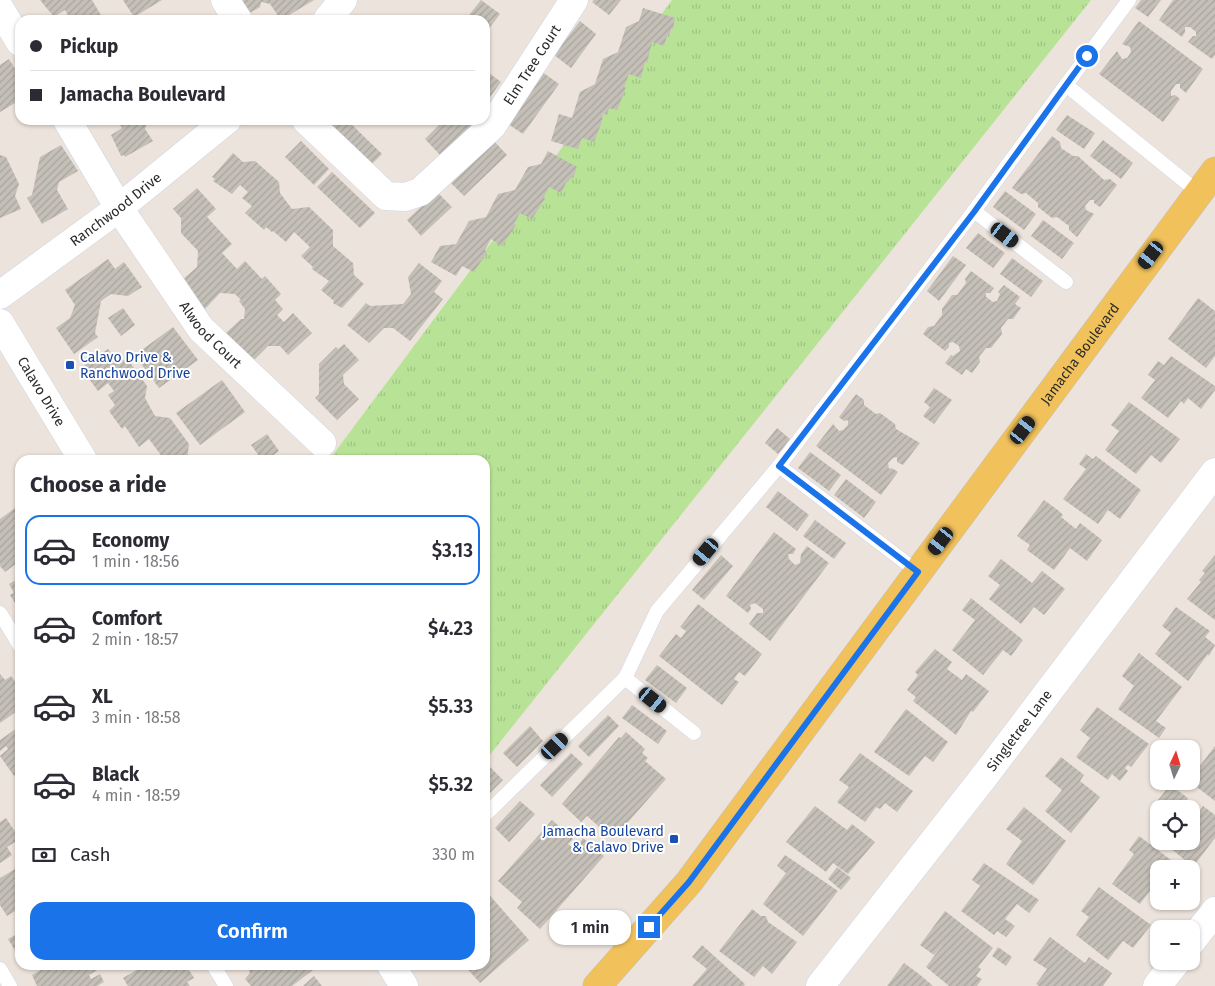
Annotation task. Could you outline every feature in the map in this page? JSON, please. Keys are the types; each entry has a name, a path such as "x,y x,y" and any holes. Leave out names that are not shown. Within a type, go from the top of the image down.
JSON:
{"main road":[{"name":"Jamacha Boulevard","path":"597,986 689,882 1215,171"}],"street":[{"path":"225,0 235,15"},
{"path":"331,15 343,0"},
{"name":"Elm Tree Court","path":"311,125 386,196 405,197 420,192 492,126 574,0"},
{"path":"0,9 15,34"},
{"name":"Alwood Court","path":"70,125 119,208 201,329 322,443"},
{"name":"Ranchwood Drive","path":"0,295 119,208 221,125"},
{"name":"Calavo Drive","path":"0,323 80,455"},
{"name":"Singletree Lane","path":"820,986 983,778 1215,472"},
{"path":"1200,930 1215,911"},
{"path":"394,970 404,986"},
{"path":"1157,986 1169,970"}],"lane":[{"path":"490,810 625,678 658,611 779,466 974,212 1129,0"},
{"path":"1066,85 1198,192"},
{"path":"974,212 1066,282"},
{"path":"779,466 918,572"},
{"path":"0,613 15,638"},
{"path":"625,678 694,733"},
{"path":"0,969 10,986"},
{"path":"217,970 226,986"}],"green space":[{"path":"672,0 1091,0 490,755 490,455 333,455"}],"building":[{"path":"40,0 92,0 101,15 68,15 65,10 57,15 52,15"},
{"path":"123,0 162,0 137,15 133,15"},
{"path":"233,0 314,0 289,15 278,15 270,4 261,2 260,7 246,15 242,15"},
{"path":"481,0 500,14 490,27 490,15 469,15"},
{"path":"594,0 621,0 609,15 592,2"},
{"path":"1141,0 1161,0 1148,17 1135,8"},
{"path":"1173,0 1215,0 1215,55 1212,59 1188,42 1193,36 1196,36 1196,32 1190,27 1185,27 1182,37 1159,20"},
{"path":"643,8 675,18 673,29 671,29 669,37 667,36 664,46 652,42 641,78 629,74 624,87 626,88 617,110 609,108 607,115 603,113 603,119 594,142 582,138 578,149 551,141 559,114 572,118 580,92 595,84 603,59 618,52 626,27 639,21"},
{"path":"580,21 596,34 571,68 554,55"},
{"path":"1139,21 1203,69 1186,93 1180,88 1180,84 1176,84 1171,91 1171,96 1175,95 1180,99 1163,122 1099,74 1117,51 1122,59 1127,58 1131,52 1130,47 1122,44"},
{"path":"9,59 15,69 15,103 0,112 0,65"},
{"path":"541,71 559,84 523,134 505,122"},
{"path":"490,74 501,82 490,97"},
{"path":"1067,115 1095,133 1084,149 1056,130"},
{"path":"120,125 146,125 145,129 153,141 125,157 124,155 121,156 111,135 122,128"},
{"path":"352,125 382,154 367,169 322,126"},
{"path":"439,125 472,125 440,155 425,139"},
{"path":"1052,136 1060,142 1061,148 1073,156 1078,156 1104,180 1110,179 1117,185 1100,207 1094,203 1094,200 1090,200 1085,206 1086,210 1094,214 1077,237 1069,230 1069,226 1057,217 1052,218 1038,207 1038,203 1026,193 1021,194 1012,188"},
{"path":"493,140 507,155 464,196 449,181"},
{"path":"1103,140 1133,163 1121,179 1090,156"},
{"path":"301,141 329,169 314,185 285,157"},
{"path":"61,145 78,171 59,182 57,190 68,209 42,224 27,198 32,195 40,157"},
{"path":"548,151 577,167 573,178 566,183 561,193 549,187 544,197 545,199 532,219 520,213 514,224 516,225 502,246 491,239 485,250 487,252 474,272 462,266 456,276 431,262 440,246 456,244 469,221 486,217 498,194 515,190 528,167 541,164"},
{"path":"233,153 243,162 255,161 279,182 280,193 292,209 309,207 333,230 333,246 353,263 354,275 364,284 342,308 333,303 334,301 321,290 329,281 312,269 313,267 301,256 310,247 294,232 286,242 266,227 264,230 245,213 252,206 242,198 248,192 240,185 232,194 213,181 215,179 212,177"},
{"path":"0,155 6,157 19,184 15,196 21,209 0,218"},
{"path":"332,172 375,213 360,228 317,187"},
{"path":"197,188 216,209 207,217 232,244 222,253 237,269 245,261 262,279 265,276 281,294 275,300 283,309 277,315 284,322 293,313 312,333 288,355 280,346 268,346 252,362 226,333 241,319 244,319 245,309 239,301 241,300 235,294 220,293 205,309 180,282 197,267 198,251 181,233 181,218 173,209"},
{"path":"1005,191 1036,214 1024,230 993,207"},
{"path":"437,192 452,207 421,236 407,220"},
{"path":"1043,220 1074,243 1062,259 1031,236"},
{"path":"978,233 1005,253 993,268 966,248"},
{"path":"953,256 966,265 939,301 927,291"},
{"path":"1012,258 1043,281 1031,297 1000,274"},
{"path":"108,259 115,269 124,262 142,287 128,296 111,294 101,301 95,333 98,337 74,354 56,328 70,318 75,305 65,290"},
{"path":"419,263 442,281 434,292 443,299 410,341 393,328 384,328 369,343 347,325 366,303 370,306 403,304 411,294 408,277"},
{"path":"971,271 994,288 990,293 986,293 986,297 993,302 997,301 1000,294 998,292 1004,285 1020,297 1015,304 1021,308 1013,319 1008,319 1001,328 1002,334 991,348 986,348 979,357 980,362 972,373 966,369 962,375 945,363 951,355 953,356 960,351 959,346 953,342 949,343 949,347 945,351 923,334 928,327 934,326 942,315 942,309 952,295 957,295 966,283 965,279"},
{"path":"1198,298 1215,311 1215,356 1206,368 1168,339"},
{"path":"123,308 135,325 121,336 108,318"},
{"path":"173,327 198,360 159,388 135,355"},
{"path":"344,344 359,360 343,375 344,384 359,399 337,420 315,398 319,394 319,364 336,347 338,349"},
{"path":"108,349 116,359 129,361 147,386 145,398 155,416 170,418 189,444 188,455 161,455 149,439 139,447 125,426 122,429 109,411 115,405 108,395 114,391 108,383 98,391 81,368"},
{"path":"1171,356 1215,386 1215,390 1201,409 1188,398 1184,404 1181,401 1168,418 1141,398 1155,380 1148,375 1158,361 1164,365"},
{"path":"222,380 245,412 200,445 176,413"},
{"path":"934,388 952,400 934,424 923,416 930,407 924,402"},
{"path":"856,394 864,400 864,405 876,414 880,413 895,424 896,429 920,443 903,465 897,462 897,457 888,463 889,469 892,468 898,472 881,495 816,446 833,424 839,431 848,425 848,420 844,421 839,417"},
{"path":"1129,402 1180,439 1161,463 1151,455 1136,474 1105,450 1119,431 1111,425"},
{"path":"777,428 790,439 778,454 765,443"},
{"path":"267,434 279,451 274,455 258,455 251,445"},
{"path":"810,452 841,475 829,491 798,468"},
{"path":"1086,454 1093,459 1096,456 1141,490 1120,519 1108,510 1098,524 1063,499 1086,469 1079,464"},
{"path":"846,479 876,502 864,518 834,495"},
{"path":"778,491 809,515 797,531 766,507"},
{"path":"1044,500 1059,511 1063,515 1061,517 1076,529 1080,523 1102,540 1087,561 1070,548 1054,570 1027,550 1030,545 1017,536"},
{"path":"15,508 15,565 5,572 0,566 0,519"},
{"path":"815,520 846,543 834,559 803,536"},
{"path":"774,532 796,549 793,554 788,554 789,559 795,565 800,563 801,554 807,546 829,563 770,641 749,624 757,613 763,613 763,609 755,603 750,605 751,609 748,613 726,596"},
{"path":"721,555 733,566 704,600 692,590"},
{"path":"1215,555 1215,620 1187,599 1201,582 1199,580 1205,573 1202,571"},
{"path":"1001,559 1032,583 1042,571 1065,589 1044,615 1034,607 1021,624 989,599 1000,585 988,576"},
{"path":"15,581 15,603 10,595 14,593 9,584"},
{"path":"971,598 1023,640 1011,656 1003,650 983,675 952,650 975,620 962,610"},
{"path":"698,604 762,654 745,676 739,672 734,679 739,682 722,705 659,656 676,634 681,638 686,631 680,627"},
{"path":"1176,607 1210,631 1205,637 1215,645 1209,656 1208,654 1188,681 1155,654 1171,633 1162,626"},
{"path":"935,649 952,662 947,669 962,680 966,674 989,691 973,712 971,711 956,735 913,701 916,697 907,690 918,675 915,672"},
{"path":"1139,653 1182,687 1156,721 1166,728 1159,738 1118,709 1134,686 1122,676"},
{"path":"657,665 687,688 676,703 645,680"},
{"path":"0,674 5,680 11,676 15,681 15,712 0,723"},
{"path":"632,705 667,731 658,744 622,718"},
{"path":"1097,707 1149,744 1131,767 1128,765 1125,768 1128,771 1120,781 1112,774 1108,780 1076,757 1090,738 1080,730"},
{"path":"906,709 948,742 933,762 925,756 909,776 874,752"},
{"path":"608,715 619,726 589,757 578,746"},
{"path":"530,726 543,741 517,767 503,753"},
{"path":"15,730 14,776 0,756 8,749 6,746 0,751 0,740"},
{"path":"626,732 645,749 642,753 648,758 645,761 666,779 613,839 587,816 581,822 562,804 619,737 621,738"},
{"path":"1215,746 1215,801 1200,789 1200,766"},
{"path":"571,753 583,764 552,797 540,785"},
{"path":"860,753 913,791 897,812 885,803 880,809 876,807 865,822 837,802 849,787 839,780"},
{"path":"1061,757 1084,775 1080,781 1100,797 1071,833 1045,811 1062,790 1045,776"},
{"path":"490,767 503,780 490,793"},
{"path":"1166,790 1177,790 1188,798 1187,800 1158,800"},
{"path":"520,801 535,814 509,842 495,828"},
{"path":"815,806 847,830 852,824 875,842 848,874 833,863 826,872 786,842"},
{"path":"1203,806 1215,815 1215,838 1198,860 1185,860 1173,850 1200,850 1200,810"},
{"path":"1024,807 1066,841 1033,885 1006,864 1022,841 1006,829"},
{"path":"6,818 15,832 15,842 7,847 12,855 0,863 0,822"},
{"path":"552,820 573,839 568,844 575,850 583,838 604,856 540,929 517,908 522,902 498,881"},
{"path":"1139,836 1150,844 1150,850 1158,850 1171,860 1150,860 1150,891 1140,904 1112,884 1134,854 1129,850"},
{"path":"785,855 838,891 803,936 763,904 786,873 777,866"},
{"path":"984,863 1039,900 1029,913 1017,904 1005,919 1015,926 1006,937 997,931 994,935 961,911 980,886 972,880"},
{"path":"837,867 851,878 841,890 828,879"},
{"path":"15,869 15,911 7,916 0,905 0,878"},
{"path":"1099,887 1150,924 1150,926 1133,948 1123,941 1108,960 1076,935 1089,917 1081,911"},
{"path":"490,896 529,940 480,983 468,970 490,970"},
{"path":"752,909 761,916 766,916 768,922 797,942 772,974 763,966 754,977 719,951"},
{"path":"945,911 993,948 978,967 981,969 976,976 982,979 977,986 949,986 926,967 943,944 934,955 920,945"},
{"path":"15,935 15,951 8,939"},
{"path":"1050,937 1085,963 1089,957 1112,973 1103,986 1039,986 1036,984 1047,969 1033,960"},
{"path":"702,945 745,984 744,986 692,986 707,969 692,957"},
{"path":"998,947 1012,957 1006,966 992,956"},
{"path":"904,963 919,974 933,986 887,986"},
{"path":"40,970 97,970 89,975 91,979 100,974 104,982 97,986 37,986 32,975"},
{"path":"137,970 189,970 194,978 187,982 190,986 128,986 123,978"},
{"path":"249,970 313,970 292,986 251,986 245,979 250,973"},
{"path":"314,976 322,986 303,986"}],"place":[{"name":"Calavo Drive & Ranchwood Drive","path":"70,365"},
{"name":"Jamacha Boulevard & Calavo Drive","path":"674,839"}],"route":[{"path":"649,927 689,882 918,572 779,466 974,212 1087,56"}]}
